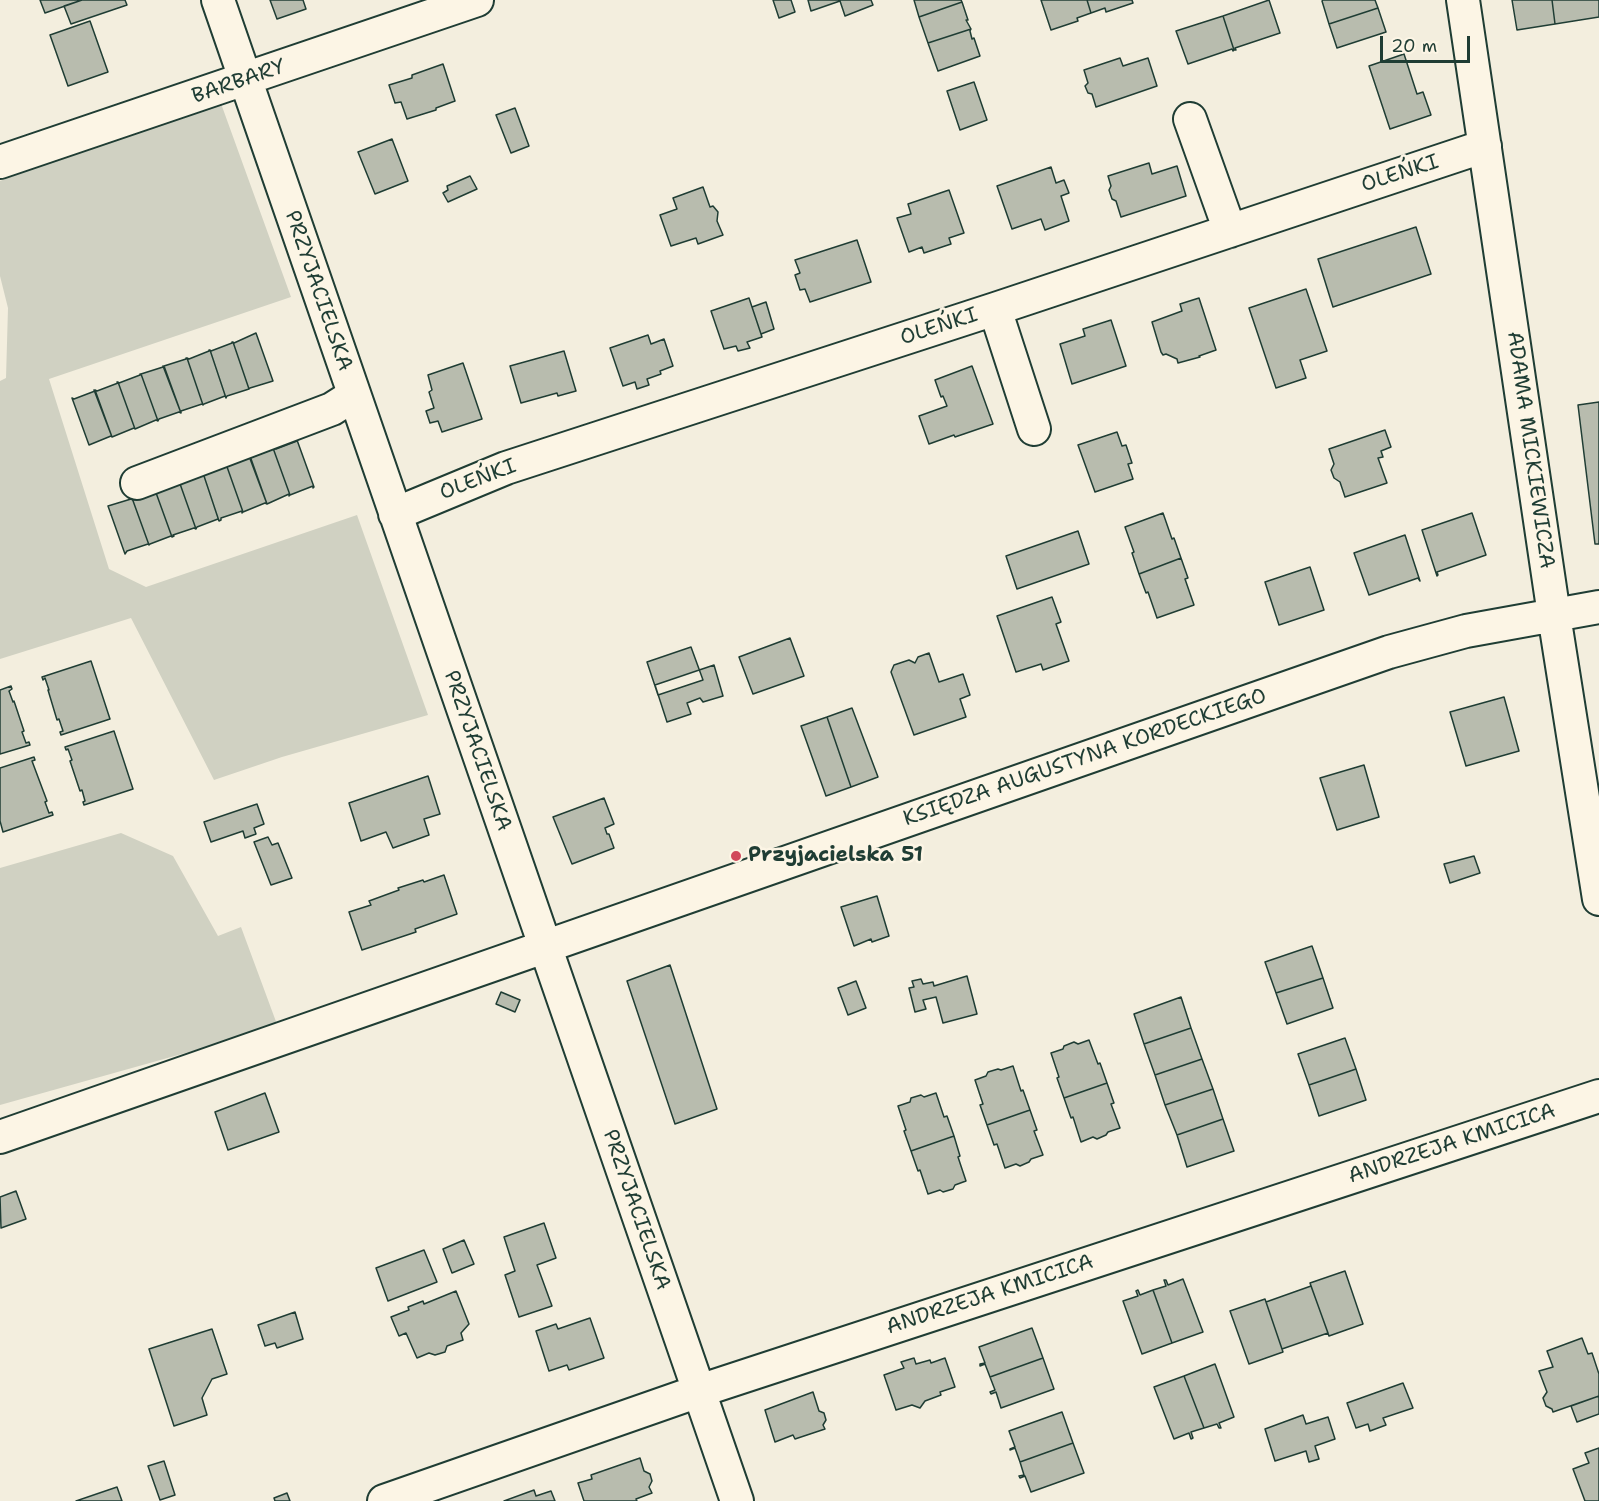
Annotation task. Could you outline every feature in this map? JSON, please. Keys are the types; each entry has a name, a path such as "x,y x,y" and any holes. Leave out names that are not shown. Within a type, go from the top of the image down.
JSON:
{"street":[{"name":"PRZYJACIELSKA","path":"218,0 737,1501"},
{"name":"BARBARY","path":"0,162 477,0"},
{"name":"ADAMA MICKIEWICZA","path":"1462,0 1599,899"},
{"path":"1190,119 1230,231"},
{"name":"OLEŃKI","path":"395,514 506,468 1485,146"},
{"path":"995,309 1034,429"},
{"path":"137,483 332,409 354,395"},
{"name":"KSIĘDZA AUGUSTYNA KORDECKIEGO","path":"0,1137 1389,652 1466,631 1599,608"},
{"name":"ANDRZEJA KMICICA","path":"384,1501 699,1391 1599,1096"}],"shaded area":[{"path":"219,98 291,297 49,379 109,569 146,587 357,515 428,715 282,757 214,780 131,618 0,659 0,381 6,378 8,308 0,276 0,181"},
{"path":"121,833 173,856 218,936 241,927 278,1027 0,1105 0,868"}],"building":[{"path":"40,0 82,0 45,13"},
{"path":"82,0 125,0 127,5 71,24 64,6"},
{"path":"270,0 303,0 306,9 277,19"},
{"path":"773,0 791,0 795,12 779,18"},
{"path":"808,0 871,0 873,5 845,16 840,1 811,11"},
{"path":"914,0 961,0 962,2 919,17"},
{"path":"1041,0 1087,0 1091,13 1077,18 1078,21 1051,30"},
{"path":"1087,0 1132,0 1133,3 1106,12 1105,8 1091,13"},
{"path":"1269,0 1280,33 1234,50 1223,16"},
{"path":"1323,0 1375,0 1378,8 1329,24"},
{"path":"1512,0 1552,0 1555,24 1517,30"},
{"path":"1552,0 1599,0 1599,17 1555,24"},
{"path":"962,2 968,20 966,20 971,29 928,43 919,17"},
{"path":"1378,8 1386,32 1337,48 1329,24"},
{"path":"1223,16 1234,50 1188,64 1176,31"},
{"path":"90,21 108,72 68,86 50,35"},
{"path":"971,29 972,39 974,38 980,56 938,71 928,43"},
{"path":"1404,54 1417,94 1423,92 1431,115 1390,129 1369,66"},
{"path":"1120,58 1123,66 1148,58 1157,86 1096,107 1092,94 1088,93 1085,86 1088,83 1084,70"},
{"path":"443,64 455,101 407,119 401,102 395,103 389,85 412,78 412,75"},
{"path":"974,82 987,120 960,130 947,91"},
{"path":"515,108 529,146 511,153 496,115"},
{"path":"392,139 408,181 375,194 358,152"},
{"path":"1149,163 1152,174 1177,166 1186,196 1121,217 1116,201 1112,199 1109,190 1111,186 1108,176"},
{"path":"1051,167 1056,183 1064,180 1069,193 1061,196 1069,221 1045,230 1041,219 1012,229 997,186"},
{"path":"470,176 477,189 448,202 443,193 448,190 447,186"},
{"path":"703,187 710,207 713,206 718,212 717,221 723,235 698,244 696,238 671,246 660,215 677,209 673,198"},
{"path":"949,190 964,233 949,238 951,244 924,253 922,247 909,252 897,218 911,214 908,204"},
{"path":"1416,227 1431,274 1333,307 1318,259"},
{"path":"857,240 871,282 810,302 805,289 800,290 795,275 800,273 795,260"},
{"path":"1306,289 1327,351 1300,360 1306,378 1276,388 1249,308"},
{"path":"749,298 762,337 747,342 750,348 738,351 736,346 724,349 711,311"},
{"path":"1199,298 1216,350 1178,363 1177,359 1163,355 1161,352 1152,322 1182,311 1180,304"},
{"path":"766,302 774,329 761,334 752,307"},
{"path":"1111,320 1126,366 1072,384 1060,344 1085,336 1083,329"},
{"path":"256,333 273,381 249,389 233,342"},
{"path":"648,335 651,344 664,339 673,366 647,379 649,385 637,389 635,382 623,386 610,348"},
{"path":"232,342 249,389 226,398 210,350"},
{"path":"209,350 226,398 225,396 203,405 187,358"},
{"path":"564,351 576,391 558,396 557,393 521,403 510,366"},
{"path":"186,358 203,405 181,411 181,413 164,366"},
{"path":"463,363 482,419 442,432 438,421 430,423 426,411 434,408 429,392 432,390 428,375"},
{"path":"163,366 181,413 158,421 141,374"},
{"path":"972,366 993,424 929,444 919,416 947,406 935,380"},
{"path":"140,374 158,421 135,429 118,382"},
{"path":"117,382 135,429 112,437 95,390"},
{"path":"94,391 112,437 89,445 72,398"},
{"path":"1599,402 1599,544 1595,544 1578,405"},
{"path":"1385,430 1391,447 1381,451 1383,457 1378,458 1387,483 1345,497 1340,482 1334,478 1331,470 1334,464 1329,449"},
{"path":"1117,432 1122,446 1126,445 1132,463 1128,464 1133,479 1095,492 1078,445"},
{"path":"296,440 314,487 290,495 273,448 276,449"},
{"path":"273,448 290,495 267,504 250,456"},
{"path":"249,456 267,504 243,512 226,464 249,458"},
{"path":"226,464 243,512 221,518 219,521 203,473"},
{"path":"203,473 219,521 218,519 196,529 179,481"},
{"path":"179,481 196,529 172,537 155,490"},
{"path":"155,490 172,537 149,545 132,498"},
{"path":"131,498 149,545 127,551 125,554 108,506"},
{"path":"1163,513 1181,558 1139,574 1125,527"},
{"path":"1472,513 1486,555 1437,572 1437,576 1422,530"},
{"path":"1078,531 1089,564 1017,589 1006,556"},
{"path":"1405,535 1420,581 1418,578 1369,595 1354,553"},
{"path":"1181,558 1194,605 1157,618 1139,574"},
{"path":"1310,567 1324,610 1279,625 1265,582"},
{"path":"1052,597 1061,622 1056,624 1069,661 1043,670 1041,664 1016,672 997,616"},
{"path":"790,638 804,676 753,694 739,657"},
{"path":"691,647 703,680 658,695 647,662"},
{"path":"929,653 939,682 963,674 970,695 960,699 966,717 914,735 891,672 894,665 909,660 915,663 918,657"},
{"path":"91,661 110,719 61,735 60,732 63,731 59,719 57,720 45,678 43,680 42,677"},
{"path":"714,665 723,696 703,702 700,698 687,703 691,714 667,722 655,685"},
{"path":"11,686 12,689 9,691 24,731 22,732 26,743 29,742 30,745 0,754 0,690"},
{"path":"1504,697 1519,751 1466,766 1450,712"},
{"path":"852,708 878,777 851,787 827,717"},
{"path":"827,717 851,787 826,796 801,726"},
{"path":"114,731 133,789 84,805 82,790 80,791 70,761 72,760 65,747"},
{"path":"34,757 35,760 32,761 47,801 45,802 49,813 52,812 53,815 3,832 0,821 0,768"},
{"path":"1364,765 1379,817 1337,830 1320,778"},
{"path":"428,776 440,814 424,819 429,835 393,848 386,832 361,841 349,803"},
{"path":"604,798 614,824 605,828 614,848 572,864 553,817"},
{"path":"257,804 264,824 254,828 256,834 245,838 243,831 211,842 204,822"},
{"path":"268,837 272,845 278,843 292,878 271,885 254,842"},
{"path":"1474,856 1480,873 1450,883 1444,864"},
{"path":"444,875 457,914 415,929 416,932 362,950 349,912 371,905 369,901 399,890 398,888"},
{"path":"877,896 889,936 872,942 871,939 854,946 841,907"},
{"path":"1312,946 1323,978 1276,993 1265,962"},
{"path":"670,965 717,1109 675,1124 627,981"},
{"path":"967,976 977,1014 943,1023 936,997 923,1000 926,1009 915,1012 909,988 914,987 912,981 921,979 923,984 933,982 934,986"},
{"path":"1323,978 1333,1008 1287,1024 1276,993"},
{"path":"856,981 866,1008 848,1015 838,988"},
{"path":"501,992 520,1000 515,1012 496,1004"},
{"path":"1181,997 1191,1028 1144,1044 1134,1014"},
{"path":"1191,1028 1202,1059 1155,1075 1144,1044"},
{"path":"1345,1038 1356,1069 1309,1085 1298,1054"},
{"path":"1089,1040 1107,1083 1064,1098 1051,1053 1074,1042 1078,1044"},
{"path":"1202,1059 1213,1089 1165,1105 1155,1075"},
{"path":"1013,1066 1030,1110 987,1125 975,1080 986,1076 988,1072"},
{"path":"1356,1069 1366,1100 1319,1116 1309,1085"},
{"path":"1107,1083 1114,1103 1111,1104 1120,1128 1097,1139 1093,1137 1081,1142 1064,1098"},
{"path":"1213,1089 1223,1119 1177,1135 1165,1105"},
{"path":"265,1093 279,1132 228,1150 215,1112"},
{"path":"936,1093 944,1117 947,1116 954,1136 911,1151 898,1106 910,1102 911,1098"},
{"path":"1030,1110 1037,1130 1034,1131 1043,1155 1020,1166 1016,1164 1005,1168 997,1144 994,1145 987,1125"},
{"path":"1223,1119 1234,1151 1187,1167 1177,1135"},
{"path":"954,1136 966,1181 955,1185 953,1189 928,1194 911,1151"},
{"path":"16,1191 26,1219 1,1228 0,1197"},
{"path":"544,1223 556,1258 537,1265 552,1306 519,1317 505,1275 515,1271 504,1237"},
{"path":"464,1240 474,1264 452,1273 443,1249"},
{"path":"424,1250 437,1282 388,1301 376,1268"},
{"path":"1345,1271 1363,1324 1329,1336 1310,1283"},
{"path":"1183,1279 1203,1332 1172,1343 1153,1290 1166,1286 1164,1280 1168,1285"},
{"path":"1311,1286 1328,1333 1282,1349 1266,1302"},
{"path":"1138,1290 1140,1295 1153,1290 1172,1343 1142,1354 1123,1301 1138,1296 1136,1291"},
{"path":"456,1291 469,1324 461,1333 463,1340 447,1346 445,1352 435,1355 429,1353 417,1358 406,1333 399,1336 391,1317 423,1301 424,1304"},
{"path":"1265,1299 1283,1352 1249,1364 1230,1311"},
{"path":"295,1312 303,1339 277,1348 275,1343 265,1346 258,1325"},
{"path":"590,1318 604,1358 569,1370 567,1365 549,1371 536,1331 556,1324 558,1329"},
{"path":"1032,1328 1043,1358 990,1377 985,1364 980,1366 985,1363 979,1347"},
{"path":"212,1329 227,1374 212,1379 202,1398 207,1415 174,1426 149,1349"},
{"path":"1582,1338 1588,1354 1592,1353 1599,1374 1599,1396 1553,1412 1546,1406 1543,1398 1547,1392 1539,1371 1553,1367 1547,1351"},
{"path":"914,1358 916,1364 930,1360 931,1363 945,1358 955,1387 940,1392 941,1395 925,1401 920,1408 912,1405 896,1410 884,1375 904,1368 901,1362"},
{"path":"1043,1358 1054,1389 1001,1408 996,1392 991,1394 990,1392 995,1390 990,1377"},
{"path":"1215,1364 1234,1417 1219,1423 1221,1428 1217,1424 1204,1428 1184,1376"},
{"path":"1184,1376 1204,1428 1191,1432 1193,1438 1191,1439 1189,1433 1174,1439 1154,1387"},
{"path":"1403,1383 1413,1408 1383,1418 1386,1425 1370,1431 1368,1424 1356,1428 1347,1403"},
{"path":"813,1392 819,1411 824,1413 825,1429 795,1439 793,1435 775,1442 765,1410"},
{"path":"1599,1396 1599,1414 1577,1422 1571,1406"},
{"path":"1062,1412 1073,1443 1020,1462 1015,1448 1010,1450 1015,1447 1009,1431"},
{"path":"1303,1415 1306,1424 1328,1417 1335,1439 1315,1446 1319,1459 1309,1462 1306,1451 1275,1461 1265,1429"},
{"path":"1073,1443 1084,1473 1031,1492 1025,1476 1020,1478 1019,1476 1024,1475 1020,1462"},
{"path":"1599,1448 1599,1501 1585,1501 1573,1469 1589,1463 1585,1453"},
{"path":"640,1458 644,1471 650,1474 652,1481 649,1487 652,1493 636,1499 637,1501 584,1501 578,1483 592,1479 591,1475"},
{"path":"164,1461 175,1495 160,1500 148,1466"},
{"path":"117,1487 122,1501 76,1501"},
{"path":"534,1490 536,1496 551,1491 555,1501 504,1501"},
{"path":"287,1493 290,1501 275,1501 274,1498"}],"place":[{"name":"Przyjacielska 51","path":"736,856"}]}
